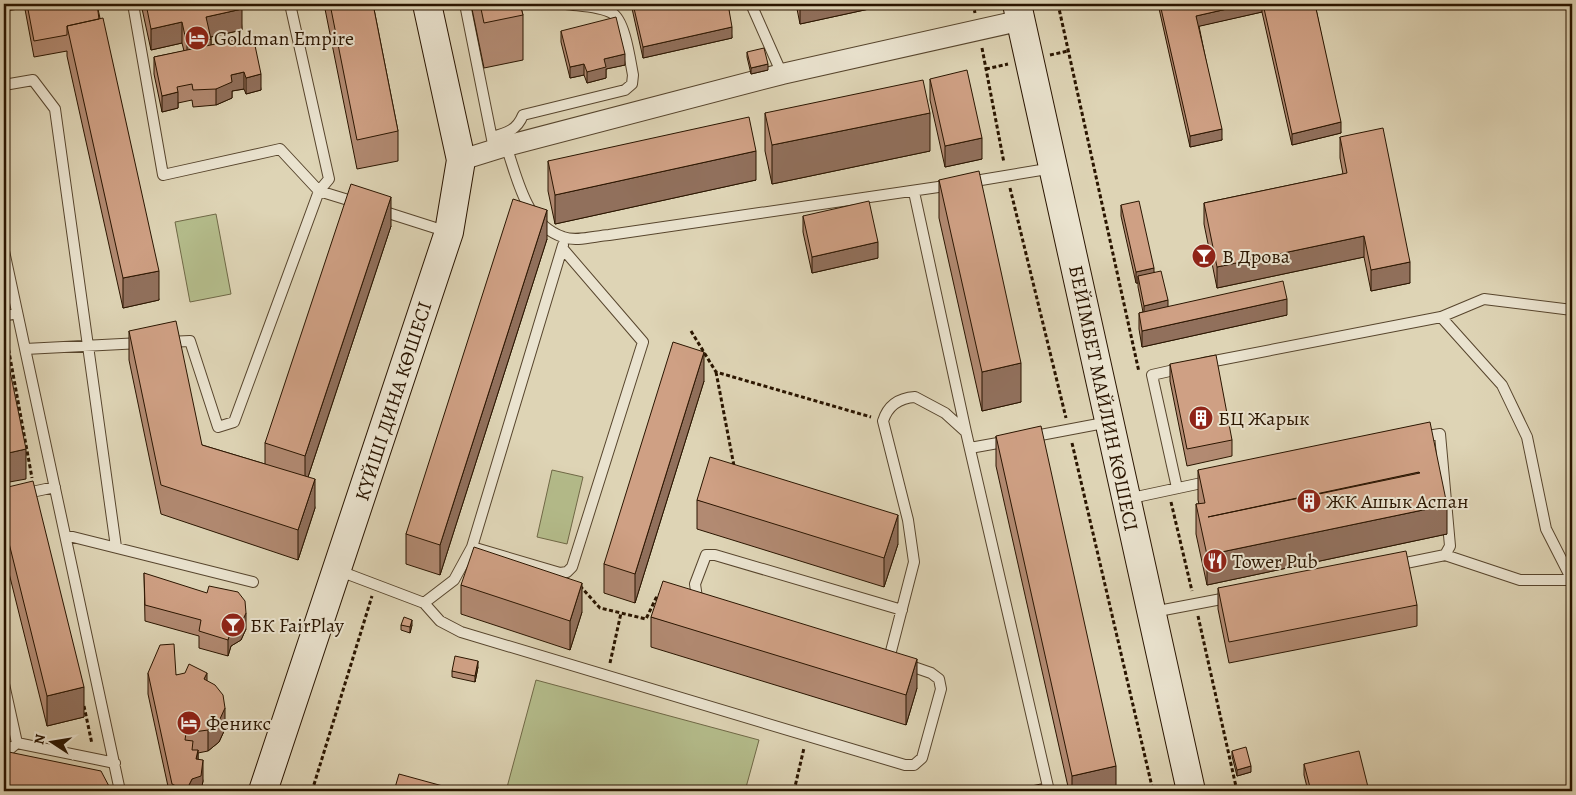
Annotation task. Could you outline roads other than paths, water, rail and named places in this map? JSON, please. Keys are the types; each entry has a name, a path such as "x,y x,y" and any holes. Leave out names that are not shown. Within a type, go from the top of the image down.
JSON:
{"street":[{"name":"КҮЙШІ ДИНА КӨШЕСІ","path":"263,791 449,232 461,160 426,4"},
{"path":"461,160 498,144 782,74 979,30 1020,12"},
{"name":"БЕЙІМБЕТ МАЙЛИН КӨШЕСІ","path":"1020,12 1192,791"}],"lane":[{"path":"4,6 14,4"},
{"path":"133,4 163,175 280,149 319,191 449,232"},
{"path":"25,349 190,341 218,427 234,422 319,191 329,179 290,4"},
{"path":"466,4 498,144 525,202 541,225 564,237 583,238 609,235 914,192 1054,168"},
{"path":"498,144 519,124 524,115 625,90 632,84 633,75 621,21 613,13 566,4"},
{"path":"751,4 782,74"},
{"path":"4,85 34,80 55,109 69,194 87,346 116,547"},
{"path":"914,192 966,432 1049,791"},
{"path":"424,603 454,580 472,547 563,248 564,237"},
{"path":"472,547 560,573 567,572 572,567 643,342 563,248"},
{"path":"4,251 120,791"},
{"path":"1177,488 1152,375 1260,350 1441,317 1484,299 1572,310"},
{"path":"4,316 17,313"},
{"path":"1388,566 1445,555 1520,580 1572,580 1546,529 1527,437 1502,385 1441,317"},
{"path":"336,570 424,603 440,621 461,632 905,765 914,765 922,758 941,690 939,679 932,673 884,657 902,610 914,562 883,421 886,412 896,402 916,397 945,413 966,432"},
{"path":"970,448 1109,422"},
{"path":"1410,440 1440,434 1450,546 1445,555"},
{"path":"1126,499 1226,478"},
{"path":"4,498 55,487"},
{"path":"65,535 253,582"},
{"path":"715,604 696,598 695,584 706,554 715,555 902,610"},
{"path":"1151,612 1243,594"},
{"path":"4,684 17,743"},
{"path":"17,743 114,764"},
{"path":"4,754 17,743"}],"place":[{"name":"Goldman Empire","path":"197,38"},
{"name":"В Дрова","path":"1204,256"},
{"name":"БЦ Жарык","path":"1201,418"},
{"name":"ЖК Ашык Аспан","path":"1309,501"},
{"name":"Tower Pub","path":"1215,561"},
{"name":"БК FairPlay","path":"233,625"},
{"name":"Феникс","path":"189,723"}]}
